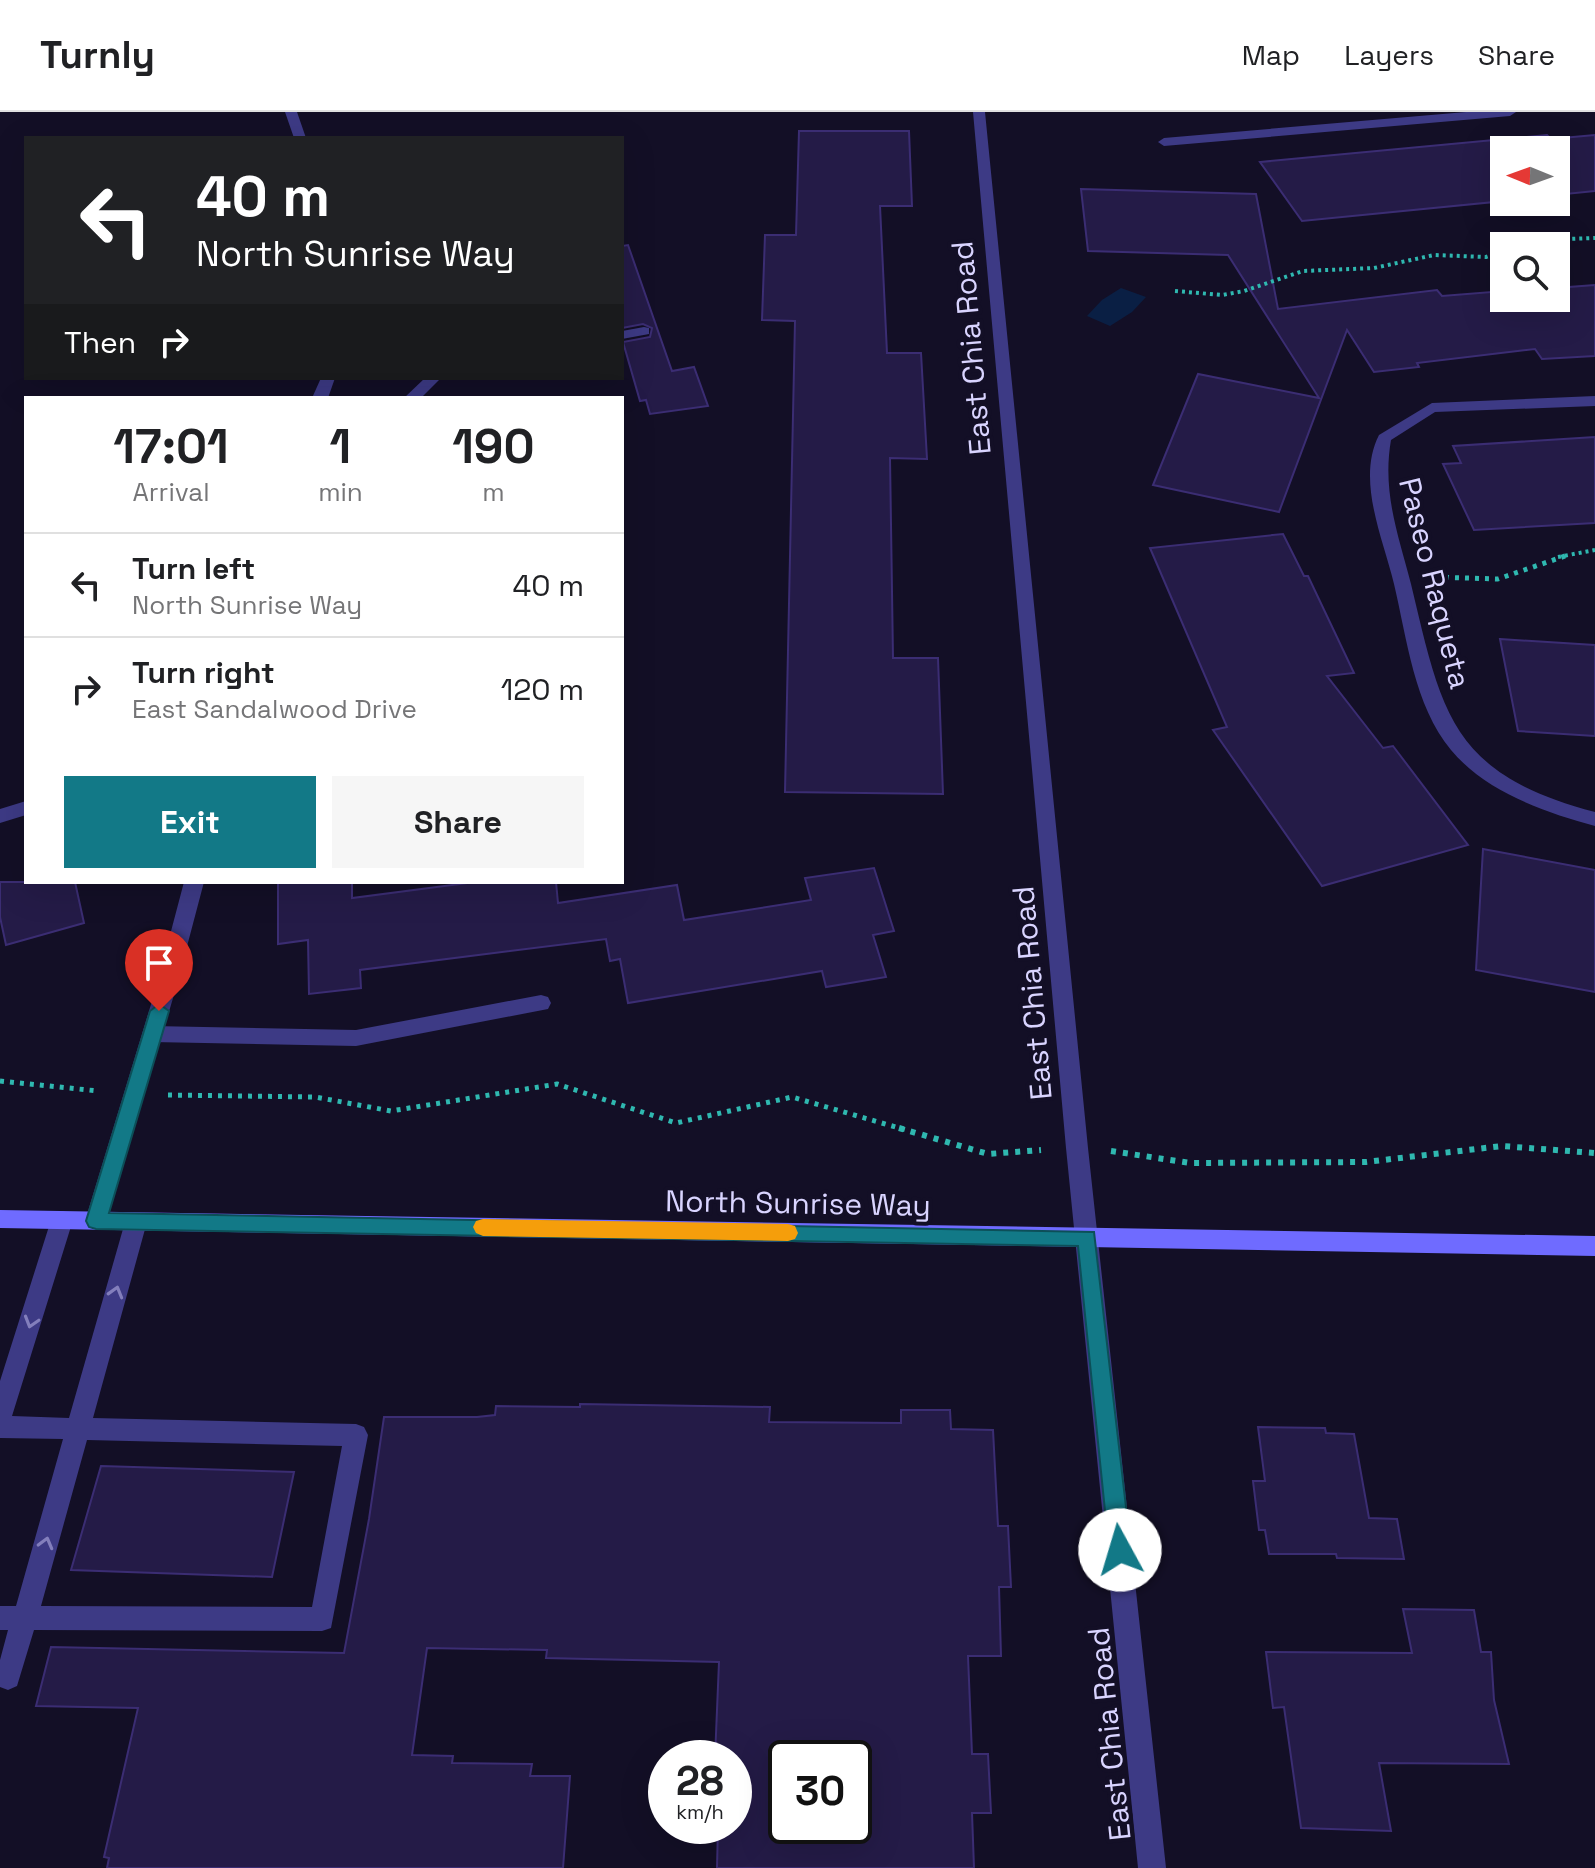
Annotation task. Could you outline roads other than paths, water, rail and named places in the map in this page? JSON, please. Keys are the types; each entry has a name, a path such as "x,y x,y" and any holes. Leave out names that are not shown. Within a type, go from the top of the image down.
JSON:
{"main road":[{"name":"North Sunrise Way","path":"0,1219 1595,1246"}],"street":[{"path":"291,112 299,136"},
{"name":"East Chia Road","path":"979,112 1077,1148 1152,1868"},
{"path":"1164,142 1510,112"},
{"path":"624,335 644,331"},
{"path":"414,396 432,380"},
{"name":"Paseo Raqueta","path":"1595,401 1432,408 1384,438 1378,478 1418,650 1433,703 1448,732 1472,758 1532,798 1567,813 1595,819"},
{"path":"0,816 24,809"},
{"path":"96,1221 193,884"},
{"path":"152,1034 356,1038 541,1003"},
{"path":"0,1418 62,1220"},
{"path":"8,1677 12,1618 78,1427 136,1222"},
{"path":"0,1427 356,1435 322,1619 12,1618"}],"water":[{"path":"1121,288 1146,297 1132,312 1110,326 1087,316 1102,300"}]}
